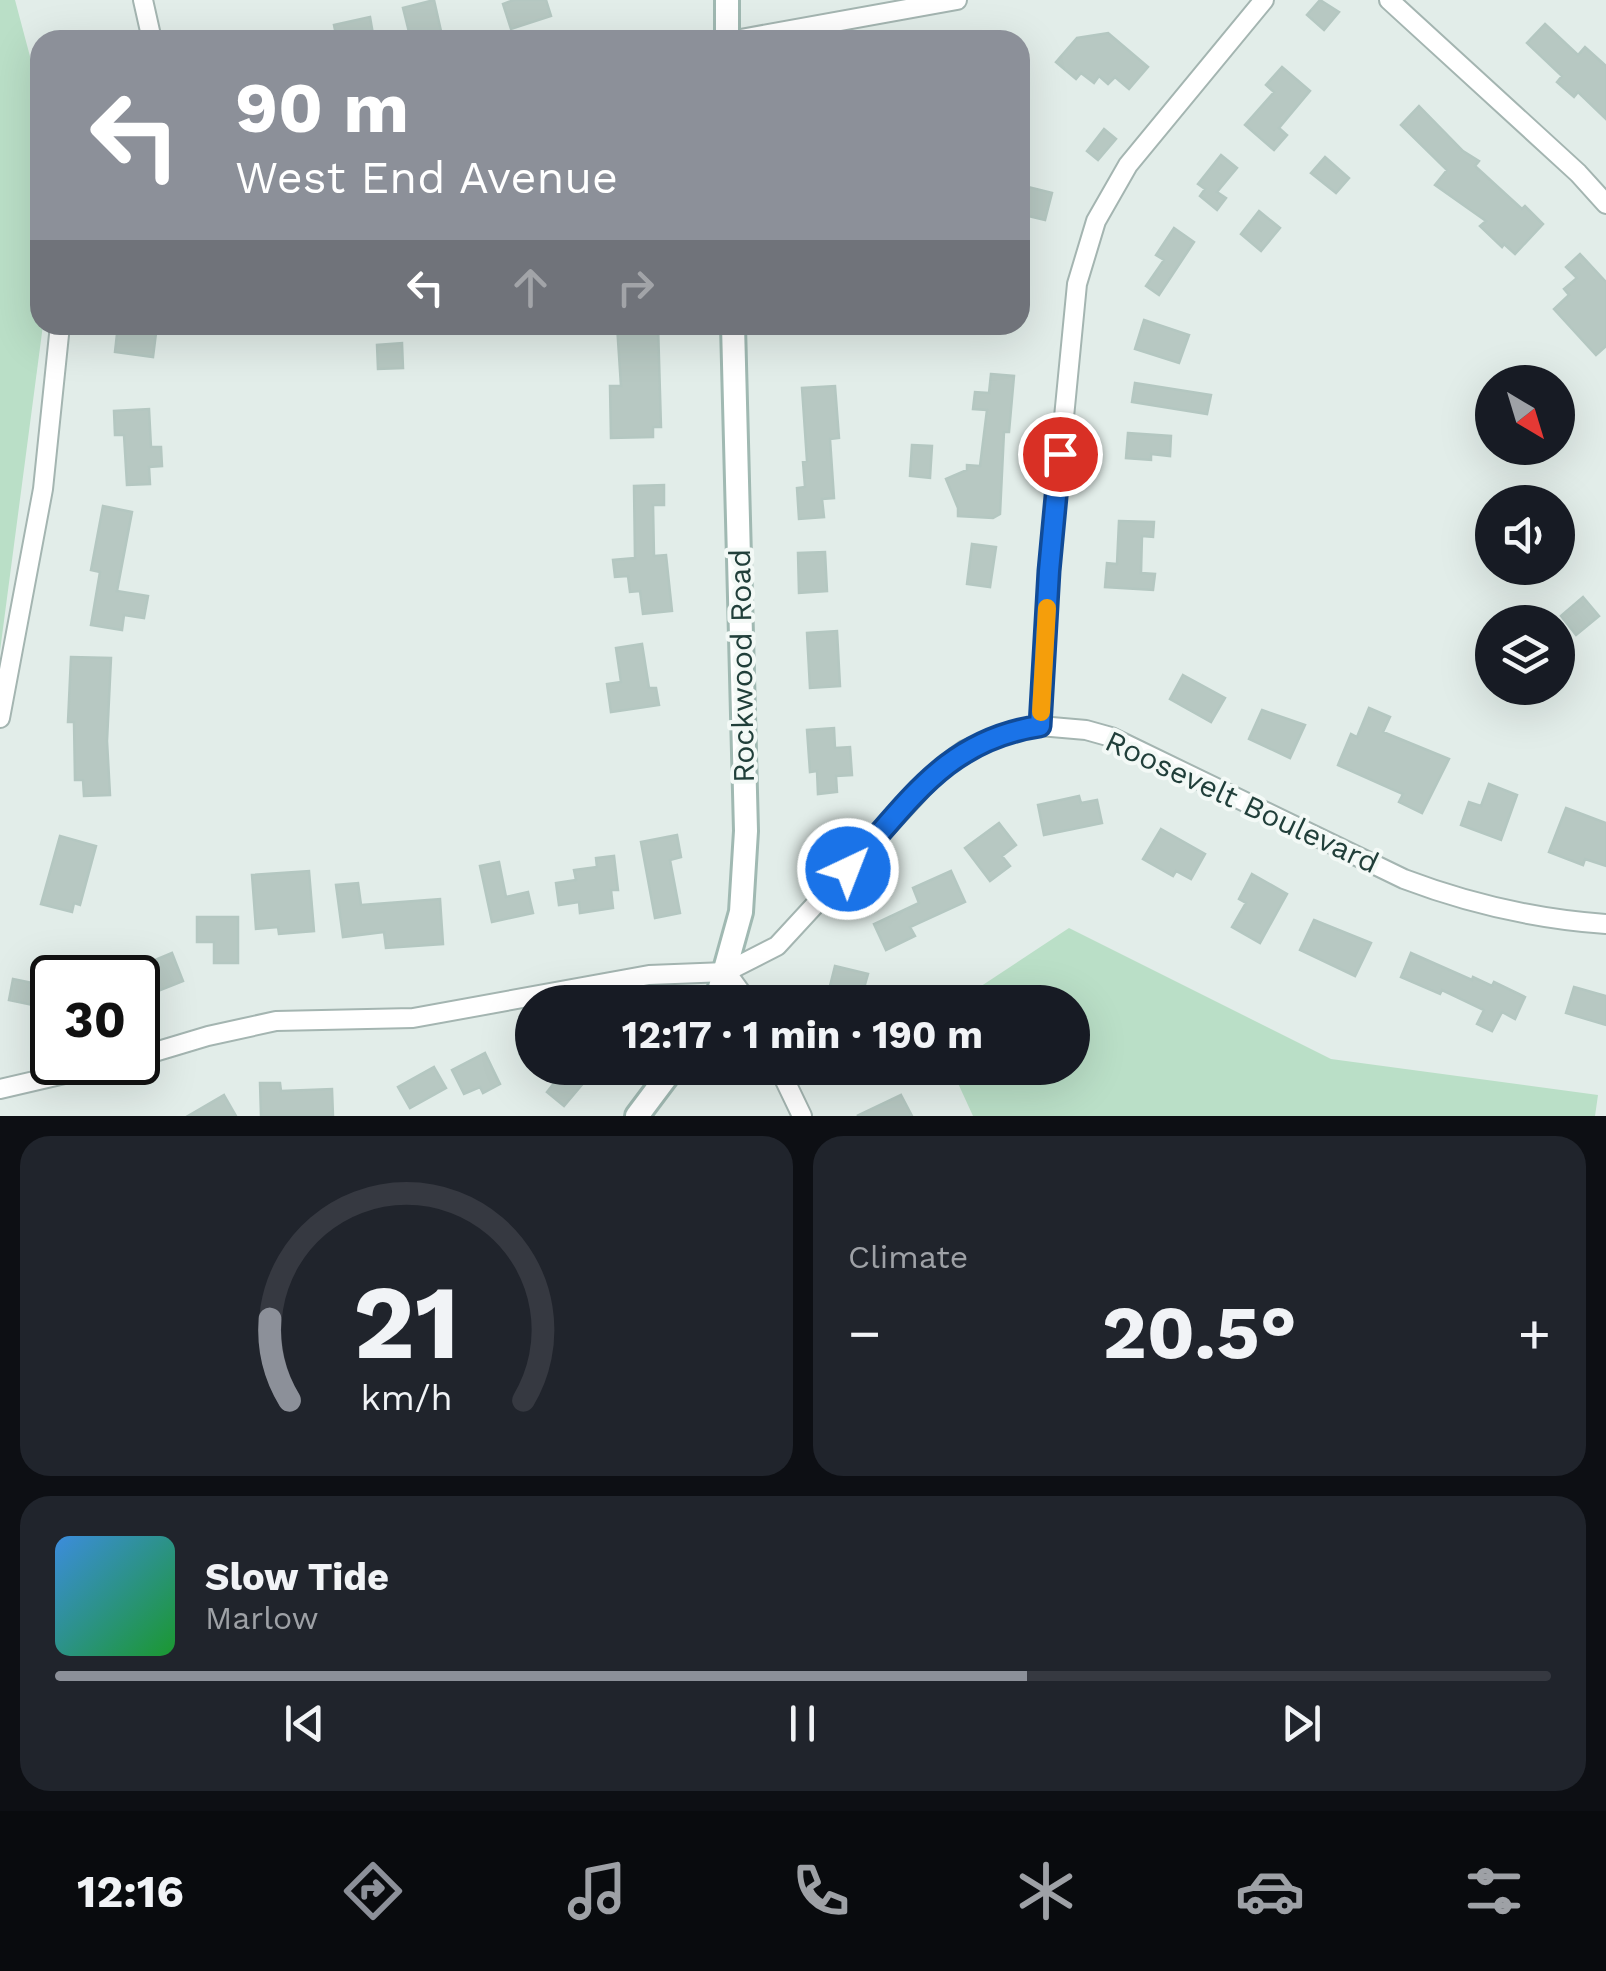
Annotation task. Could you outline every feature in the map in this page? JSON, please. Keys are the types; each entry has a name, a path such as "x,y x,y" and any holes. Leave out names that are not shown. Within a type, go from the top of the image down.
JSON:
{"street":[{"path":"143,0 150,30"},
{"path":"726,30 727,0"},
{"path":"790,30 957,0"},
{"path":"1040,726 1049,571 1077,284 1084,258 1096,222 1128,165 1264,0"},
{"path":"1389,0 1578,173 1606,204"},
{"path":"0,718 36,526 59,335"},
{"name":"Rockwood Road","path":"722,985 740,912 746,831 734,335"},
{"name":"Roosevelt Boulevard","path":"726,972 777,946 943,766 988,738 1040,726 1086,730 1110,737 1404,879 1448,896 1502,911 1606,924"},
{"path":"160,1050 276,1021 414,1018 648,975 726,972 736,985"},
{"path":"0,1089 30,1082"},
{"path":"637,1116 660,1085"},
{"path":"787,1085 802,1116"}],"green space":[{"path":"0,0 15,0 30,56 30,335 42,335 0,651"},
{"path":"1069,928 1331,1059 1598,1095 1595,1116 973,1116 959,1085 1090,1085 1090,985 983,985"}],"building":[{"path":"434,0 441,30 408,30 403,8"},
{"path":"546,0 551,16 511,29 503,4"},
{"path":"1320,0 1339,12 1324,30 1307,15"},
{"path":"370,17 372,30 335,30 334,25"},
{"path":"1545,24 1578,55 1585,47 1606,66 1606,119 1578,92 1574,97 1557,82 1562,76 1527,43"},
{"path":"1108,33 1148,67 1129,89 1115,77 1108,84 1099,76 1094,83 1081,73 1076,79 1056,62 1077,38"},
{"path":"1282,67 1310,91 1279,128 1287,135 1274,150 1245,125 1274,92 1266,85"},
{"path":"1419,106 1463,151 1479,161 1475,166 1543,224 1515,254 1480,226 1486,221 1435,185 1447,170 1401,125"},
{"path":"1104,129 1116,139 1098,160 1087,151"},
{"path":"1221,155 1237,168 1217,192 1226,198 1217,210 1200,196 1205,189 1198,184"},
{"path":"1325,157 1349,178 1336,193 1311,173"},
{"path":"1030,188 1052,193 1045,220 1030,216"},
{"path":"1259,211 1280,228 1261,251 1241,234"},
{"path":"1174,228 1194,242 1159,295 1146,286 1164,260 1156,255"},
{"path":"1580,254 1606,282 1606,346 1596,355 1554,309 1569,295 1564,289 1577,278 1566,267"},
{"path":"1144,320 1189,335 1179,363 1135,349"},
{"path":"117,335 156,335 153,357 115,352"},
{"path":"618,335 658,335 661,427 653,427 653,437 611,438 610,386 621,386"},
{"path":"402,343 403,368 378,369 377,345"},
{"path":"991,374 1014,376 1009,432 1004,432 1000,514 993,518 958,516 946,479 967,470 967,465 980,466 987,410 973,409 975,392 989,393"},
{"path":"1135,383 1211,395 1207,414 1132,402"},
{"path":"835,386 839,438 830,439 834,498 822,499 824,517 799,519 797,488 805,487 803,462 807,461 802,388"},
{"path":"149,409 151,447 161,447 162,466 149,467 150,484 127,485 124,435 115,435 114,411"},
{"path":"1128,433 1171,436 1170,456 1151,454 1151,460 1126,458"},
{"path":"912,445 932,446 930,478 910,476"},
{"path":"664,485 664,505 653,505 654,556 666,555 672,611 643,614 640,591 630,592 628,576 615,577 613,560 635,558 634,486"},
{"path":"103,506 132,512 117,591 148,596 144,618 124,615 122,630 91,625 100,572 91,570"},
{"path":"1119,521 1154,522 1153,537 1142,536 1141,573 1155,574 1153,590 1105,587 1107,563 1117,564"},
{"path":"972,544 996,547 990,587 967,584"},
{"path":"825,552 827,591 799,593 798,553"},
{"path":"1583,597 1599,616 1576,635 1575,605"},
{"path":"837,631 840,686 810,688 807,633"},
{"path":"642,644 649,688 656,688 659,705 611,712 607,684 621,682 616,648"},
{"path":"71,657 111,658 107,741 110,795 84,796 83,780 75,780 74,722 68,722"},
{"path":"1183,675 1225,698 1211,722 1170,699"},
{"path":"1369,708 1390,717 1383,732 1449,759 1422,813 1399,802 1403,794 1338,765 1351,734 1357,737"},
{"path":"1262,710 1305,725 1290,758 1249,739"},
{"path":"834,728 835,748 850,747 852,775 836,776 837,792 818,794 817,771 810,772 807,730"},
{"path":"1489,784 1517,795 1501,840 1461,825 1469,802 1481,806"},
{"path":"1079,796 1081,803 1097,800 1102,823 1044,835 1038,805"},
{"path":"1566,808 1606,823 1606,866 1585,859 1583,865 1549,852"},
{"path":"999,823 1016,845 1002,856 1010,866 990,881 965,848"},
{"path":"1161,829 1205,854 1191,879 1176,871 1173,876 1143,859"},
{"path":"677,835 681,857 670,860 680,913 655,918 641,842"},
{"path":"60,836 96,846 80,905 74,903 72,912 41,904"},
{"path":"614,856 618,890 611,890 613,908 580,913 579,902 559,905 556,883 576,880 574,870 597,867 596,858"},
{"path":"499,862 506,897 528,892 533,913 492,922 480,866"},
{"path":"309,871 314,931 279,934 278,927 256,929 252,875"},
{"path":"951,871 965,902 910,927 915,936 886,950 874,924 919,903 913,888"},
{"path":"1252,874 1287,894 1260,943 1232,927 1246,903 1239,899"},
{"path":"358,883 361,905 440,899 443,944 386,948 384,932 343,937 336,885"},
{"path":"197,917 238,917 238,963 214,963 214,942 197,942"},
{"path":"1314,920 1371,943 1355,976 1300,950"},
{"path":"172,953 183,981 160,990 160,958"},
{"path":"1411,953 1472,980 1473,977 1492,986 1494,982 1525,997 1515,1019 1502,1012 1492,1031 1477,1024 1484,1010 1442,990 1440,994 1401,977"},
{"path":"835,966 868,974 865,985 830,985"},
{"path":"13,979 30,982 30,1004 9,1000"},
{"path":"1574,987 1606,996 1606,1025 1566,1013"},
{"path":"485,1053 500,1084 483,1093 480,1087 464,1094 452,1070"},
{"path":"434,1067 446,1088 410,1108 398,1087"},
{"path":"260,1083 280,1083 281,1091 332,1089 333,1116 261,1116"},
{"path":"553,1085 582,1085 564,1106 547,1092"},
{"path":"224,1095 236,1116 188,1116"},
{"path":"901,1095 912,1116 857,1116"}],"slow traffic":[{"path":"1041,712 1047,608"}],"route":[{"path":"848,869 943,766 988,738 1040,726 1060,454"}]}
